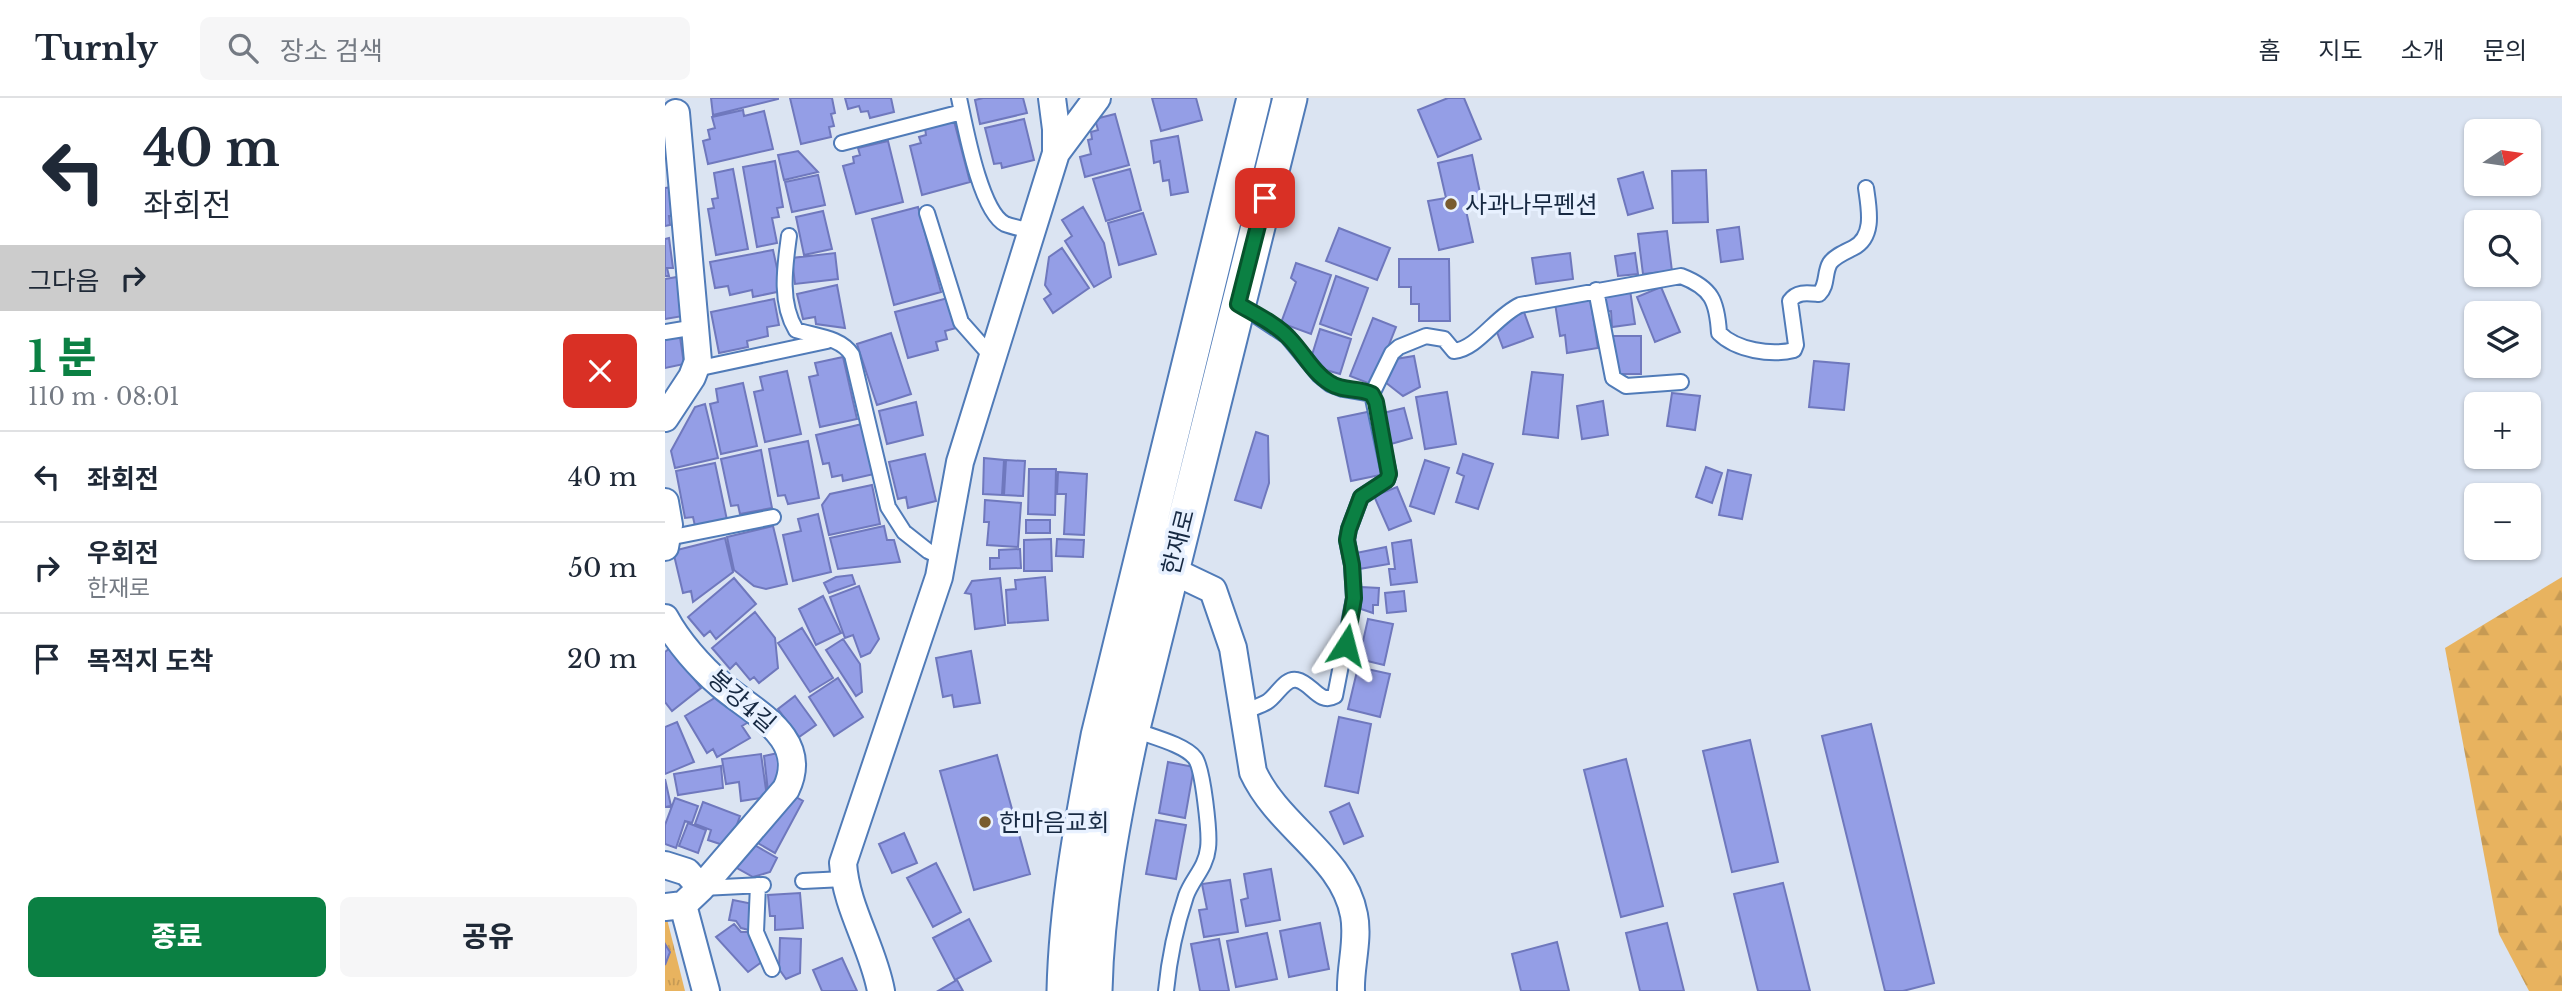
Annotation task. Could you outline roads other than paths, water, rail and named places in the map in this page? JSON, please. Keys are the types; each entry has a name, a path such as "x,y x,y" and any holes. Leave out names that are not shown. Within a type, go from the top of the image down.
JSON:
{"street":[{"path":"881,991 878,974 844,879 843,863 943,558 960,462 1056,153 1052,98"},
{"path":"1056,153 1097,98"},
{"name":"한재로","path":"1064,991 1065,950 1079,838 1098,736 1254,98"},
{"name":"한재로","path":"1095,991 1095,956 1111,832 1132,729 1290,98"},
{"path":"665,418 696,369 698,361 670,117"},
{"path":"1171,570 1213,590 1233,648 1253,772 1261,790 1281,816 1333,869 1347,890 1355,918 1351,991"},
{"name":"봉강4길","path":"665,618 672,630 713,677 773,725 788,748 792,763 792,776 786,789 683,900"},
{"path":"665,865 687,872 683,900 706,991"}],"lane":[{"path":"842,142 961,105 978,176 990,204 1005,224 1031,231"},
{"path":"1372,394 1392,353 1415,340 1436,336 1444,339 1454,351 1461,351 1472,346 1502,315 1520,305 1681,276 1701,285 1710,293 1718,314 1719,333 1725,340 1751,350 1794,350 1790,301 1804,292 1819,294 1825,288 1829,265 1836,257 1861,245 1867,235 1870,218 1866,188"},
{"path":"927,213 961,321 992,356"},
{"path":"789,236 785,295 791,321 796,330 832,340 847,348 852,355 888,507 904,532 928,551 943,558"},
{"path":"1596,290 1613,379 1626,386 1681,382"},
{"path":"1238,304 1287,336 1319,375 1330,384 1343,390 1366,391 1372,394 1376,402 1389,474 1387,480 1361,497 1349,529 1347,540 1354,598 1335,696 1330,699 1323,698 1302,681 1294,679 1287,681 1268,702 1242,713"},
{"path":"665,332 696,327"},
{"path":"696,369 832,340"},
{"path":"666,528 773,517"},
{"path":"1132,729 1182,748 1196,759 1201,774 1208,848 1201,873 1191,884 1179,918 1166,991"},
{"path":"803,881 844,879"},
{"path":"683,900 761,885 756,932 772,969"}],"place":[{"name":"사과나무펜션","path":"1451,204"},
{"name":"한마음교회","path":"985,822"}]}
